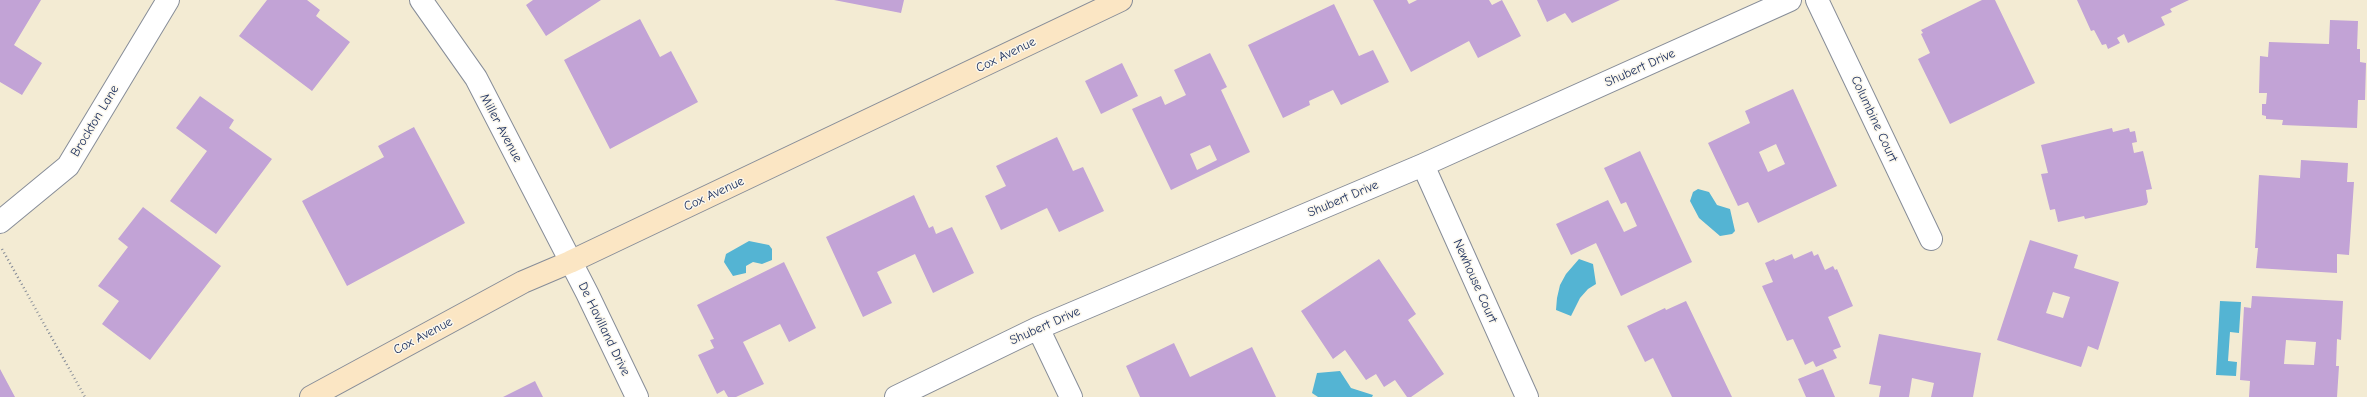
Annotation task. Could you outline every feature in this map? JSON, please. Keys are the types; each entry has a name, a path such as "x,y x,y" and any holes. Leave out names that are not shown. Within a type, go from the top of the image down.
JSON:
{"main road":[{"name":"Cox Avenue","path":"311,397 523,282 570,262 1121,0"}],"street":[{"name":"Brockton Lane","path":"0,222 68,166 168,0"},
{"name":"Miller Avenue","path":"421,0 476,78 551,222 570,262"},
{"name":"Shubert Drive","path":"896,397 1038,328 1423,165 1790,0"},
{"name":"Columbine Court","path":"1817,0 1931,239"},
{"name":"Newhouse Court","path":"1423,165 1527,397"},
{"name":"De Havilland Drive","path":"570,262 587,293 637,397"},
{"path":"1038,328 1071,397"}],"path":[{"path":"0,246 84,397"}],"water":[{"path":"1698,189 1709,192 1717,205 1730,209 1735,231 1732,234 1720,236 1699,218 1690,201 1693,192"},
{"path":"749,241 769,245 772,249 772,260 762,264 753,262 746,266 746,273 733,276 724,262 726,254"},
{"path":"1579,259 1593,264 1596,284 1588,289 1580,298 1571,316 1556,310 1557,298 1560,285 1566,274"},
{"path":"2220,301 2241,302 2239,333 2230,332 2228,361 2237,362 2236,376 2216,375"},
{"path":"1340,371 1351,388 1373,395 1372,397 1318,397 1312,393 1317,373"}],"building":[{"path":"0,0 41,0 14,45 42,63 22,95 0,82"},
{"path":"267,0 307,0 320,10 316,16 350,42 312,91 239,36"},
{"path":"533,0 601,0 546,36 526,5"},
{"path":"834,0 904,0 901,13"},
{"path":"1373,0 1407,0 1409,4 1417,0 1489,0 1492,5 1502,0 1521,36 1478,58 1469,41 1411,72"},
{"path":"1537,0 1620,0 1572,23 1565,13 1547,22"},
{"path":"1982,0 1995,0 2035,83 1950,124 1918,59 1930,53 1921,34 1923,33 1921,30"},
{"path":"2077,0 2189,0 2170,9 2172,12 2161,17 2165,25 2128,43 2124,34 2117,38 2120,43 2108,49 2106,44 2102,45 2094,30 2091,31"},
{"path":"1334,4 1359,56 1373,50 1389,82 1341,105 1333,90 1309,101 1310,105 1283,118 1248,45"},
{"path":"640,19 660,57 671,51 698,102 610,149 564,60"},
{"path":"2330,20 2358,21 2357,49 2360,49 2360,62 2366,63 2365,100 2358,100 2357,128 2282,125 2283,120 2266,119 2266,116 2262,115 2262,104 2266,104 2267,93 2259,93 2260,56 2268,57 2269,42 2329,44"},
{"path":"1210,53 1227,87 1221,90 1250,152 1171,190 1132,109 1161,96 1165,105 1186,95 1174,70","holes":["1210,145 1217,160 1197,170 1190,154"]},
{"path":"1122,63 1138,96 1101,114 1085,81"},
{"path":"1793,89 1837,186 1758,223 1748,202 1738,206 1708,143 1750,123 1745,111","holes":["1776,144 1785,164 1768,172 1759,152"]},
{"path":"200,96 234,120 229,128 272,159 216,234 170,201 207,151 176,128"},
{"path":"414,127 465,223 347,286 302,201 384,157 378,146"},
{"path":"2112,128 2113,132 2129,128 2130,132 2135,131 2137,142 2132,143 2134,153 2143,151 2152,189 2146,190 2148,202 2146,205 2085,219 2084,216 2058,222 2055,209 2050,210 2041,174 2048,173 2041,145"},
{"path":"1057,137 1073,171 1083,167 1104,211 1059,232 1047,208 1001,230 985,196 1006,186 996,166"},
{"path":"1640,151 1692,262 1621,296 1596,243 1571,255 1556,224 1608,200 1624,232 1637,226 1626,202 1621,204 1604,168"},
{"path":"2301,160 2348,163 2347,182 2354,182 2349,255 2337,254 2337,273 2256,268 2258,248 2255,248 2259,175 2300,178"},
{"path":"914,195 929,228 933,226 936,234 952,227 974,273 933,293 915,254 877,272 892,303 863,317 826,237"},
{"path":"143,207 221,266 150,360 102,324 119,301 98,286 128,247 118,239"},
{"path":"2030,240 2078,255 2074,268 2119,282 2098,350 2088,346 2081,367 1997,340","holes":["2053,292 2070,297 2063,318 2046,313"]},
{"path":"1812,251 1814,256 1818,254 1825,270 1833,266 1835,270 1837,269 1853,306 1828,317 1841,347 1833,350 1837,358 1816,367 1813,361 1805,365 1793,339 1787,341 1762,286 1773,282 1765,263 1774,259 1775,261 1792,254 1794,259"},
{"path":"1379,259 1416,314 1408,320 1444,374 1411,397 1407,397 1395,380 1384,387 1376,374 1366,380 1345,350 1333,359 1301,311"},
{"path":"784,262 816,328 789,342 780,324 743,342 764,384 736,397 728,397 724,390 717,394 698,355 714,348 710,340 714,339 697,305"},
{"path":"2252,296 2343,301 2341,340 2337,339 2336,366 2339,366 2337,397 2249,397 2250,381 2240,380 2244,307 2251,308","holes":["2286,340 2316,342 2314,365 2284,364"]},
{"path":"1686,301 1732,397 1672,397 1653,358 1645,362 1627,326 1665,308 1666,310"},
{"path":"1879,334 1981,353 1973,397 1931,397 1934,383 1912,378 1909,397 1879,397 1881,386 1869,384"},
{"path":"1174,343 1190,377 1252,347 1276,397 1140,397 1126,366"},
{"path":"0,369 15,397 0,397"},
{"path":"1823,369 1835,397 1806,397 1798,379"},
{"path":"535,381 543,397 503,397"}]}
